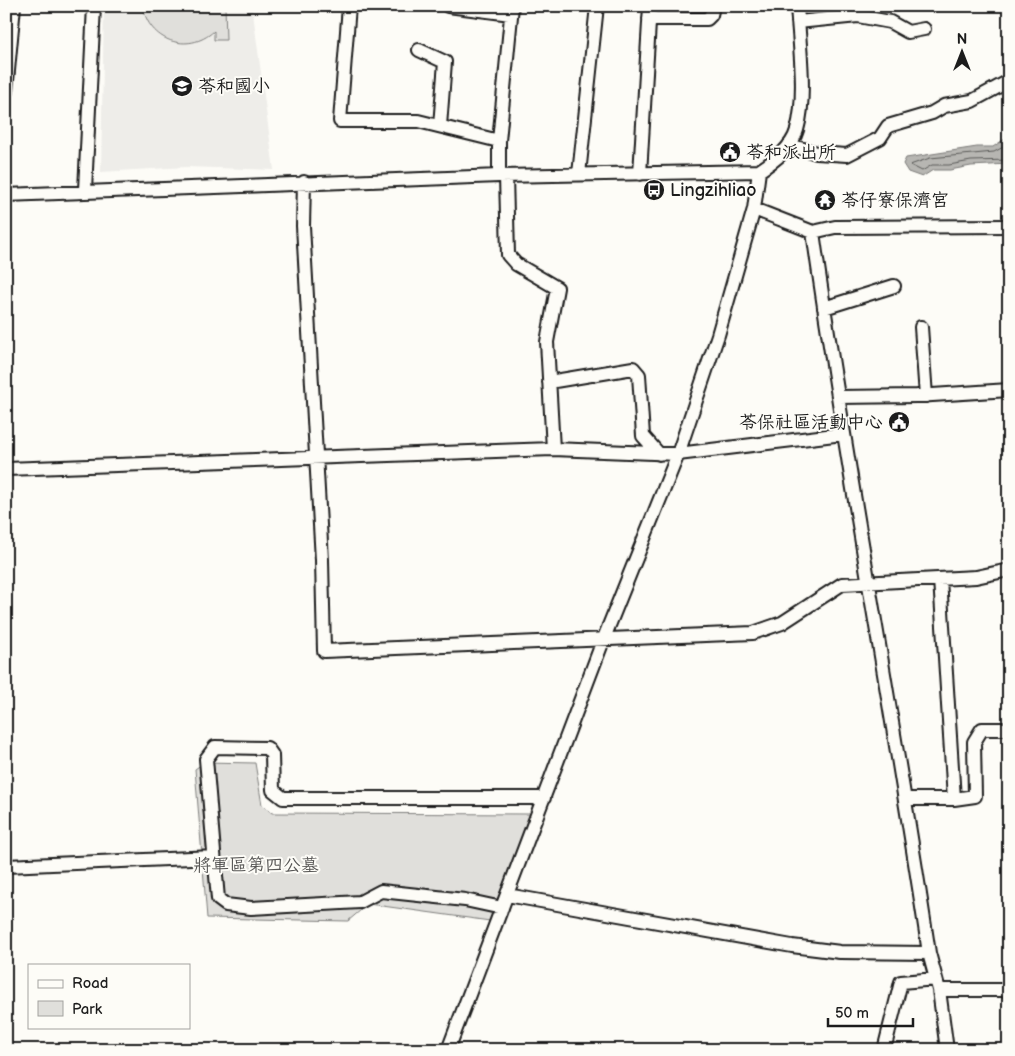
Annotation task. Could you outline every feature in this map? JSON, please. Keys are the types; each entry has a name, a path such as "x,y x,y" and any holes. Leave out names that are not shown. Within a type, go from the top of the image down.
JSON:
{"street":[{"path":"6,92 14,6"},
{"path":"85,190 94,6"},
{"path":"349,6 340,121 418,121 499,141"},
{"path":"448,6 511,10 499,141 508,254 516,264 557,288 547,342 553,450"},
{"path":"579,174 597,6"},
{"path":"640,174 650,6"},
{"path":"649,20 707,19 712,15 713,6"},
{"path":"6,195 85,190 304,182 759,171 776,160 789,145 797,130 801,79 797,6"},
{"path":"798,22 858,16 890,22 908,32 924,30"},
{"path":"419,50 445,62 440,126"},
{"path":"789,145 817,153 847,155 880,138 888,126 932,113 944,106 972,101 1009,81"},
{"path":"448,1050 604,638 678,454 718,335 754,209 759,171"},
{"path":"304,182 304,235 322,560 324,651 753,633 782,623 842,584 976,577 1009,570"},
{"path":"754,209 813,232 835,227 1009,226"},
{"path":"813,232 843,434 870,583 930,953 938,985 947,1050"},
{"path":"824,308 894,286"},
{"path":"921,327 926,396"},
{"path":"549,382 633,368 639,376 644,436 659,454"},
{"path":"838,397 926,396 1009,390"},
{"path":"6,469 315,456 553,450 678,454 843,434"},
{"path":"940,579 954,799"},
{"path":"906,799 954,799 975,796 974,742 982,729 1009,730"},
{"path":"502,908 466,900 381,891 360,902 251,908 226,905 218,899 206,759 214,747 267,748 272,755 273,790 283,798 544,798"},
{"path":"6,866 214,857"},
{"path":"507,895 792,946 873,953 930,953"},
{"path":"884,1050 901,982 1009,990"}],"shaded area":[{"name":"苓和國小","path":"104,6 252,6 274,170 186,167 101,172"}],"green space":[{"path":"143,6 225,6 226,40 214,40 214,31 204,38 193,42 181,43 171,41 161,36 153,28 146,18"},
{"name":"將軍區第四公墓","path":"205,762 255,763 262,805 272,813 532,814 490,921 368,904 348,921 207,918 195,769"}],"water":[{"path":"1009,139 1009,164 933,170 922,177 908,172 903,164 906,158 977,147 993,147 1003,140"}],"place":[{"name":"苓和國小","path":"182,86"},
{"name":"苓和派出所","path":"730,152"},
{"name":"Lingzihliao","path":"654,190"},
{"name":"苓仔寮保濟宮","path":"825,200"},
{"name":"苓保社區活動中心","path":"899,422"}]}
